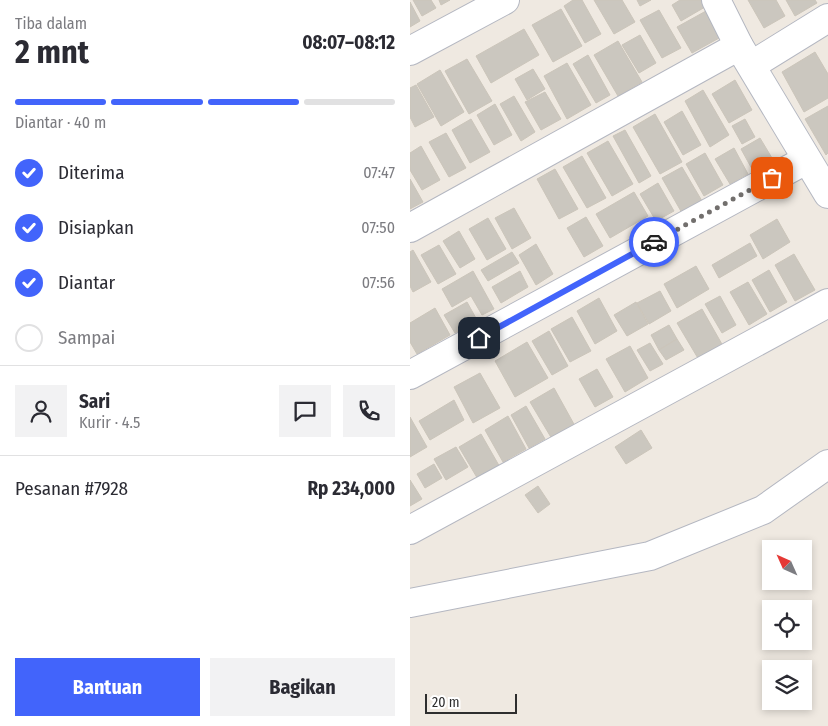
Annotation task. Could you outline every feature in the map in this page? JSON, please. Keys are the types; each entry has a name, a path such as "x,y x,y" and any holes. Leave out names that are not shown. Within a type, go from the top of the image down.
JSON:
{"street":[{"path":"410,51 504,0"},
{"path":"716,0 806,160 827,191"},
{"path":"410,228 746,56 828,18"},
{"path":"410,375 806,160"},
{"path":"410,530 828,303"},
{"path":"410,603 650,556 763,510 828,464"}],"building":[{"path":"413,0 431,0 436,8 422,16"},
{"path":"439,0 450,0 441,5"},
{"path":"573,0 582,0 601,34 585,43 564,6"},
{"path":"594,0 622,0 635,22 614,34"},
{"path":"637,0 651,0 640,6"},
{"path":"680,0 701,0 705,7 681,21 672,5"},
{"path":"748,0 776,0 785,16 764,28"},
{"path":"786,0 815,0 817,3 795,16"},
{"path":"410,2 420,21 410,27"},
{"path":"561,9 582,46 553,62 532,25"},
{"path":"659,10 681,48 662,58 640,20"},
{"path":"706,11 721,37 692,53 677,27"},
{"path":"524,29 539,55 491,83 476,56"},
{"path":"640,35 656,63 639,73 622,45"},
{"path":"618,41 642,82 618,96 594,55"},
{"path":"815,52 828,74 828,98 804,112 782,72"},
{"path":"588,55 610,95 596,103 573,64"},
{"path":"467,59 492,101 469,114 445,71"},
{"path":"567,63 591,105 567,119 544,76"},
{"path":"533,69 545,89 527,100 515,79"},
{"path":"440,70 464,112 441,126 417,84"},
{"path":"735,80 752,110 729,123 712,94"},
{"path":"416,85 434,117 415,127 410,117 410,88"},
{"path":"703,90 729,135 710,147 685,101"},
{"path":"545,92 561,119 541,130 525,102"},
{"path":"514,96 535,132 521,141 500,104"},
{"path":"495,104 512,135 494,145 477,115"},
{"path":"828,106 828,153 826,155 805,119"},
{"path":"682,111 701,145 683,155 664,122"},
{"path":"655,114 682,162 660,174 633,127"},
{"path":"471,119 490,152 470,163 452,130"},
{"path":"745,119 755,137 742,144 732,126"},
{"path":"625,130 651,176 639,183 613,136"},
{"path":"446,133 466,168 449,177 429,142"},
{"path":"760,138 772,158 752,169 741,149"},
{"path":"608,141 633,184 612,196 587,153"},
{"path":"421,146 440,180 422,190 410,170 410,153"},
{"path":"734,148 748,174 730,184 715,159"},
{"path":"705,153 723,185 704,196 686,164"},
{"path":"582,156 606,198 587,208 563,167"},
{"path":"682,167 702,201 682,213 662,178"},
{"path":"555,169 578,209 559,219 537,179"},
{"path":"410,179 423,202 410,209"},
{"path":"658,183 674,211 656,221 640,194"},
{"path":"634,192 648,216 610,238 596,214"},
{"path":"514,208 531,238 512,249 495,218"},
{"path":"586,217 603,246 584,257 567,228"},
{"path":"488,218 506,249 487,260 469,229"},
{"path":"777,219 790,242 763,259 750,235"},
{"path":"459,231 475,259 460,268 443,241"},
{"path":"750,243 757,256 719,278 712,265"},
{"path":"536,244 553,274 536,285 519,255"},
{"path":"439,245 456,274 438,284 421,255"},
{"path":"413,250 431,282 413,292 410,286 410,252"},
{"path":"512,252 519,263 488,281 481,270"},
{"path":"794,254 815,290 795,301 775,265"},
{"path":"696,266 709,289 677,308 664,284"},
{"path":"769,270 787,302 770,312 752,280"},
{"path":"473,271 494,309 482,315 471,296 452,307 442,289"},
{"path":"520,271 528,287 501,303 492,287"},
{"path":"748,282 767,314 749,325 730,292"},
{"path":"660,291 671,311 649,324 637,303"},
{"path":"720,296 736,325 722,333 705,304"},
{"path":"599,298 617,331 595,344 577,311"},
{"path":"467,302 477,320 455,333 444,315"},
{"path":"636,302 648,324 627,336 614,315"},
{"path":"435,308 450,335 417,354 410,342 410,323"},
{"path":"702,309 723,346 699,360 677,323"},
{"path":"572,317 591,351 570,362 551,329"},
{"path":"669,325 677,339 659,350 651,335"},
{"path":"549,331 568,366 552,375 532,341"},
{"path":"677,339 684,350 666,360 659,350"},
{"path":"527,342 548,378 515,397 495,361"},
{"path":"650,343 663,364 650,371 637,350"},
{"path":"630,346 648,378 625,392 606,359"},
{"path":"597,369 613,397 595,407 579,379"},
{"path":"480,373 500,408 473,423 454,387"},
{"path":"554,388 575,426 552,439 530,402"},
{"path":"454,400 464,420 430,440 419,421"},
{"path":"526,406 545,439 529,448 511,415"},
{"path":"508,416 526,449 503,462 485,430"},
{"path":"410,417 427,447 410,457"},
{"path":"641,430 652,448 626,464 615,447"},
{"path":"481,434 501,469 479,481 459,447"},
{"path":"456,447 468,467 446,480 434,459"},
{"path":"434,464 442,478 425,488 417,474"},
{"path":"410,480 422,499 410,506"},
{"path":"538,486 550,504 538,513 525,495"}],"way so far":[{"path":"654,242 772,178"}],"route":[{"path":"479,338 654,242"}]}
